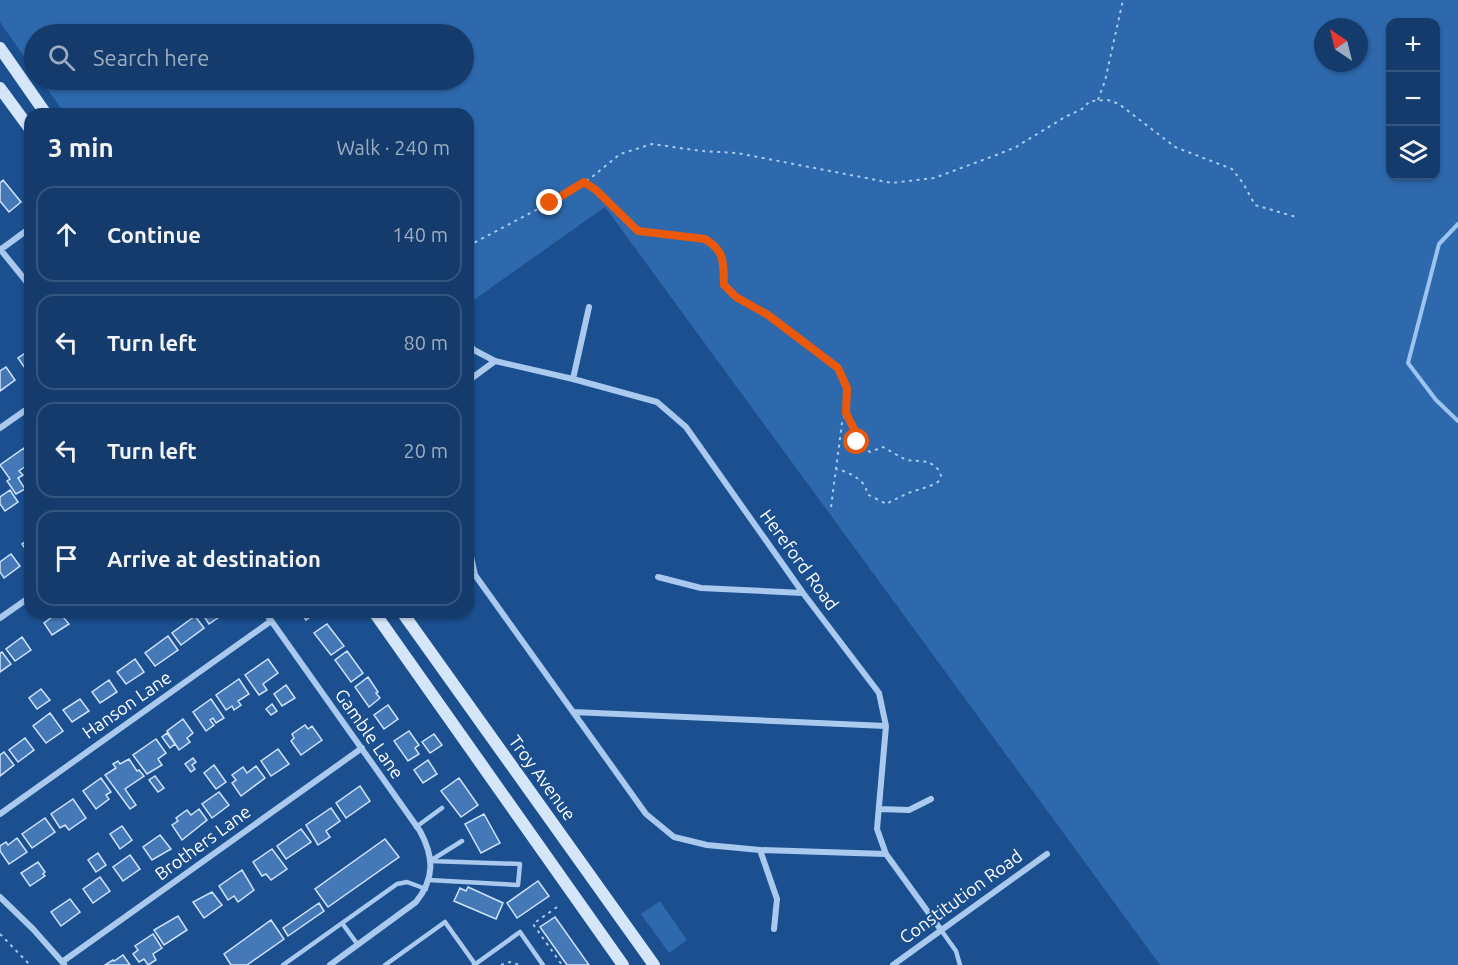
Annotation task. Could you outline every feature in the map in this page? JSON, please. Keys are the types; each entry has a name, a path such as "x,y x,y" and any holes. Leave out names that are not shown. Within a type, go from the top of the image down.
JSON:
{"main road":[{"path":"0,48 24,82"},
{"path":"0,88 24,121"},
{"path":"29,90 42,108"},
{"path":"378,618 623,965"},
{"name":"Troy Avenue","path":"406,618 654,965"}],"street":[{"path":"24,232 0,249 24,279"},
{"path":"573,379 589,307"},
{"name":"Hereford Road","path":"474,350 495,361 657,402 686,427 803,593 879,693 886,726 877,829 886,854 941,930"},
{"path":"474,377 495,361"},
{"path":"0,428 24,411"},
{"path":"474,567 476,575 646,814 674,837 707,845 760,850 886,854"},
{"path":"658,577 701,588 803,593"},
{"path":"0,618 24,601"},
{"name":"Gamble Lane","path":"269,618 416,827 429,851 429,880 426,889"},
{"name":"Hanson Lane","path":"0,814 271,621"},
{"path":"573,712 886,726"},
{"name":"Brothers Lane","path":"63,964 362,748"},
{"path":"879,809 909,810 931,799"},
{"path":"760,850 777,899 774,929"},
{"name":"Constitution Road","path":"892,965 1047,854"},
{"path":"330,965 399,916 416,902 426,889"},
{"path":"0,897 33,929 63,964"}],"lane":[{"path":"416,827 442,808"},
{"path":"430,861 462,842"},
{"path":"429,880 518,885 520,864 430,861"},
{"path":"283,965 396,884 407,882 426,889"},
{"path":"385,965 445,922 475,964 520,932 543,965"},
{"path":"342,923 358,945"},
{"path":"941,930 956,951 960,965"},
{"path":"293,958 297,965"}],"path":[{"path":"1098,100 1106,81 1123,0"},
{"path":"474,243 550,203 584,182 620,154 652,144 700,151 736,153 892,183 934,178 1016,147 1053,123 1082,109 1090,101 1098,100 1108,100 1119,104 1175,147 1232,169 1255,205 1296,217"},
{"path":"584,182 596,190 638,231 705,239 714,245 724,260 724,285 736,297 768,315 838,368 847,388 846,413 842,423 831,507"},
{"path":"836,470 848,472 864,485 866,492 886,504 938,482 941,476 929,462 906,460 883,447 870,452 857,442 854,429 846,413"},
{"path":"557,907 533,924 562,965"},
{"path":"0,934 30,965"},
{"path":"501,965 510,962 520,965"}],"shaded area":[{"path":"0,0 1458,0 1458,965 1160,965 605,207 474,300 474,108 61,108 48,90 474,90 474,24 24,24 24,57 0,22"},
{"path":"660,901 687,940 669,953 641,914"}],"building":[{"path":"3,180 21,202 9,212 0,201 0,183"},
{"path":"24,354 24,367 18,358"},
{"path":"6,367 15,380 0,391 0,371"},
{"path":"24,448 24,467 19,471 23,475 18,478 24,490 16,494 7,481 10,479 0,465"},
{"path":"10,490 18,502 5,511 0,504 0,497"},
{"path":"11,554 20,566 4,578 0,572 0,562"},
{"path":"51,618 64,618 69,624 52,635 44,623"},
{"path":"192,618 196,618 204,628 181,645 172,633"},
{"path":"205,618 218,618 209,624"},
{"path":"327,624 344,646 331,655 314,633"},
{"path":"168,636 178,650 155,666 145,653"},
{"path":"22,637 31,650 15,661 6,649"},
{"path":"347,651 363,673 351,682 335,660"},
{"path":"2,652 11,664 0,672 0,653"},
{"path":"135,659 144,672 126,684 117,672"},
{"path":"268,659 278,673 263,684 267,690 259,695 245,675"},
{"path":"368,677 380,698 369,707 355,687"},
{"path":"239,679 249,694 238,701 241,705 234,710 232,706 226,710 216,695"},
{"path":"109,680 117,692 100,703 92,692"},
{"path":"286,685 295,698 282,706 274,694"},
{"path":"41,689 50,700 37,709 29,698"},
{"path":"80,699 89,711 72,722 63,710"},
{"path":"211,699 224,718 216,723 213,718 210,720 214,725 206,731 193,712"},
{"path":"272,704 277,711 271,715 266,709"},
{"path":"388,705 398,719 384,729 374,715"},
{"path":"50,713 63,731 46,743 33,726"},
{"path":"183,719 193,733 187,738 190,742 179,750 167,731"},
{"path":"305,725 308,729 312,726 322,740 301,755 291,741 294,738 292,734"},
{"path":"409,731 419,745 415,748 419,754 408,761 394,741"},
{"path":"167,733 175,744 170,748 162,737"},
{"path":"434,734 442,745 430,753 422,742"},
{"path":"25,738 34,750 18,762 9,750"},
{"path":"156,739 166,753 158,759 162,765 147,774 133,755"},
{"path":"278,749 289,764 271,776 261,761"},
{"path":"4,752 14,765 0,776 0,755"},
{"path":"193,758 196,762 192,765 195,769 191,772 185,764"},
{"path":"129,759 137,771 139,770 144,776 125,789 136,805 130,809 105,775 116,768 113,764 118,761 120,764"},
{"path":"428,760 437,774 423,783 414,770"},
{"path":"214,765 226,782 216,789 204,773"},
{"path":"256,766 265,778 241,796 232,783 236,780 232,775 243,767 247,773"},
{"path":"155,776 164,788 158,792 149,780"},
{"path":"101,778 111,792 106,795 109,799 96,809 83,791"},
{"path":"459,778 478,805 461,817 441,791"},
{"path":"360,786 370,801 346,818 336,803"},
{"path":"219,792 229,805 212,818 202,804"},
{"path":"73,799 86,818 69,830 65,825 60,828 51,814"},
{"path":"331,808 340,821 326,831 330,837 318,845 306,825"},
{"path":"199,809 207,820 182,840 172,825 178,821 176,818 187,810 191,815"},
{"path":"484,814 500,843 481,853 465,824"},
{"path":"45,818 55,832 32,848 22,834"},
{"path":"122,826 132,840 120,849 110,834"},
{"path":"301,829 311,842 286,859 277,846"},
{"path":"160,835 171,849 152,860 143,847"},
{"path":"17,838 27,852 9,864 0,851 0,846 6,842 8,845"},
{"path":"385,839 399,857 328,907 315,889"},
{"path":"272,849 287,869 271,880 266,874 262,876 253,862"},
{"path":"98,853 106,865 96,872 88,860"},
{"path":"130,855 140,869 123,881 113,867"},
{"path":"38,862 45,876 30,886 21,873"},
{"path":"242,870 254,890 238,902 234,896 228,900 219,886"},
{"path":"100,877 110,891 93,903 83,889"},
{"path":"538,881 549,896 517,918 507,903"},
{"path":"468,887 503,903 496,919 454,901 460,888 466,891"},
{"path":"212,892 222,905 204,918 193,902"},
{"path":"70,899 80,912 61,926 51,912"},
{"path":"319,903 324,911 288,936 283,928"},
{"path":"178,916 187,930 164,945 154,930"},
{"path":"555,917 589,965 567,965 540,927"},
{"path":"271,920 284,939 247,965 231,965 224,954"},
{"path":"153,934 162,948 153,954 156,960 148,965 144,959 139,962 133,954 138,950 135,946"},
{"path":"123,955 130,965 105,965 114,961"}],"waterway":[{"path":"1458,224 1439,244 1408,363 1436,400 1458,421"}],"route":[{"path":"550,203 584,182 596,190 638,231 705,239 714,245 724,260 724,285 736,297 768,315 838,368 847,388 846,413 851,421 857,442"}]}
